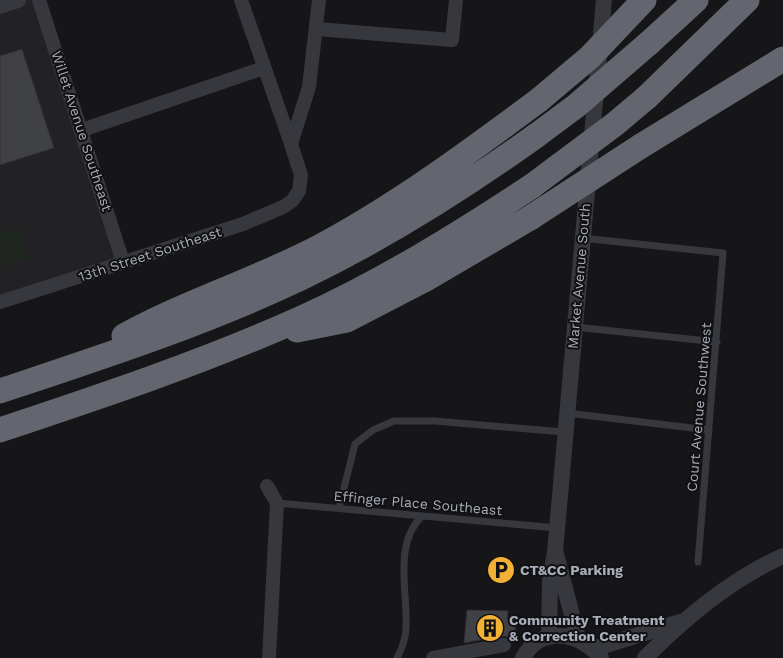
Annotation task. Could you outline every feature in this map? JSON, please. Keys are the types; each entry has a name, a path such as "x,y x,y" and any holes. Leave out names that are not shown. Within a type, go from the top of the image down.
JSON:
{"highway":[{"path":"53,374 153,320 260,276 373,217 424,184 540,100 590,57 644,0"},
{"path":"0,430 66,408 253,339 303,317 397,270 532,186 600,136 647,96 747,0"},
{"path":"0,391 193,324 301,277 362,246 436,203 537,135 576,106 649,43 688,5"},
{"path":"253,339 347,320 426,279 530,218 641,146 783,59"},
{"path":"0,449 66,408"}],"street":[{"path":"0,6 18,0"},
{"name":"Willet Avenue Southeast","path":"40,0 123,262"},
{"path":"241,0 291,144"},
{"path":"291,144 308,87 317,29 319,0"},
{"path":"317,29 452,40 456,0"},
{"name":"Market Avenue South","path":"549,637 550,581 555,552 564,432 604,0"},
{"path":"82,130 264,68"},
{"name":"13th Street Southeast","path":"0,302 264,217 283,208 296,197 301,188 301,177 291,144"},
{"path":"267,486 277,502 269,658"},
{"name":"Market Avenue South","path":"555,552 578,638"},
{"path":"645,658 682,622 728,586 780,559"},
{"path":"523,658 536,643 549,637 564,635 578,638 597,653 682,622"},
{"path":"433,658 504,645"}],"lane":[{"name":"Court Avenue Southwest","path":"582,238 724,253 698,562"},
{"path":"574,327 717,342"},
{"path":"566,413 709,430"},
{"path":"339,508 355,444 373,430 394,421 435,421 564,432"},
{"name":"Effinger Place Southeast","path":"277,502 557,528"},
{"path":"398,658 406,632 404,575 407,546 412,529 422,516"}],"shaded area":[{"path":"18,0 39,0 123,262 0,302 0,6"},
{"path":"20,228 29,258 2,267 0,234"}],"building":[{"path":"22,49 54,148 0,165 0,56"},
{"name":"Community Treatment & Correction Center","path":"467,610 508,611 507,619 517,618 514,637 502,636 464,643"}],"place":[{"name":"CT&CC Parking","path":"501,570"},
{"name":"Community Treatment & Correction Center","path":"490,628"}]}
